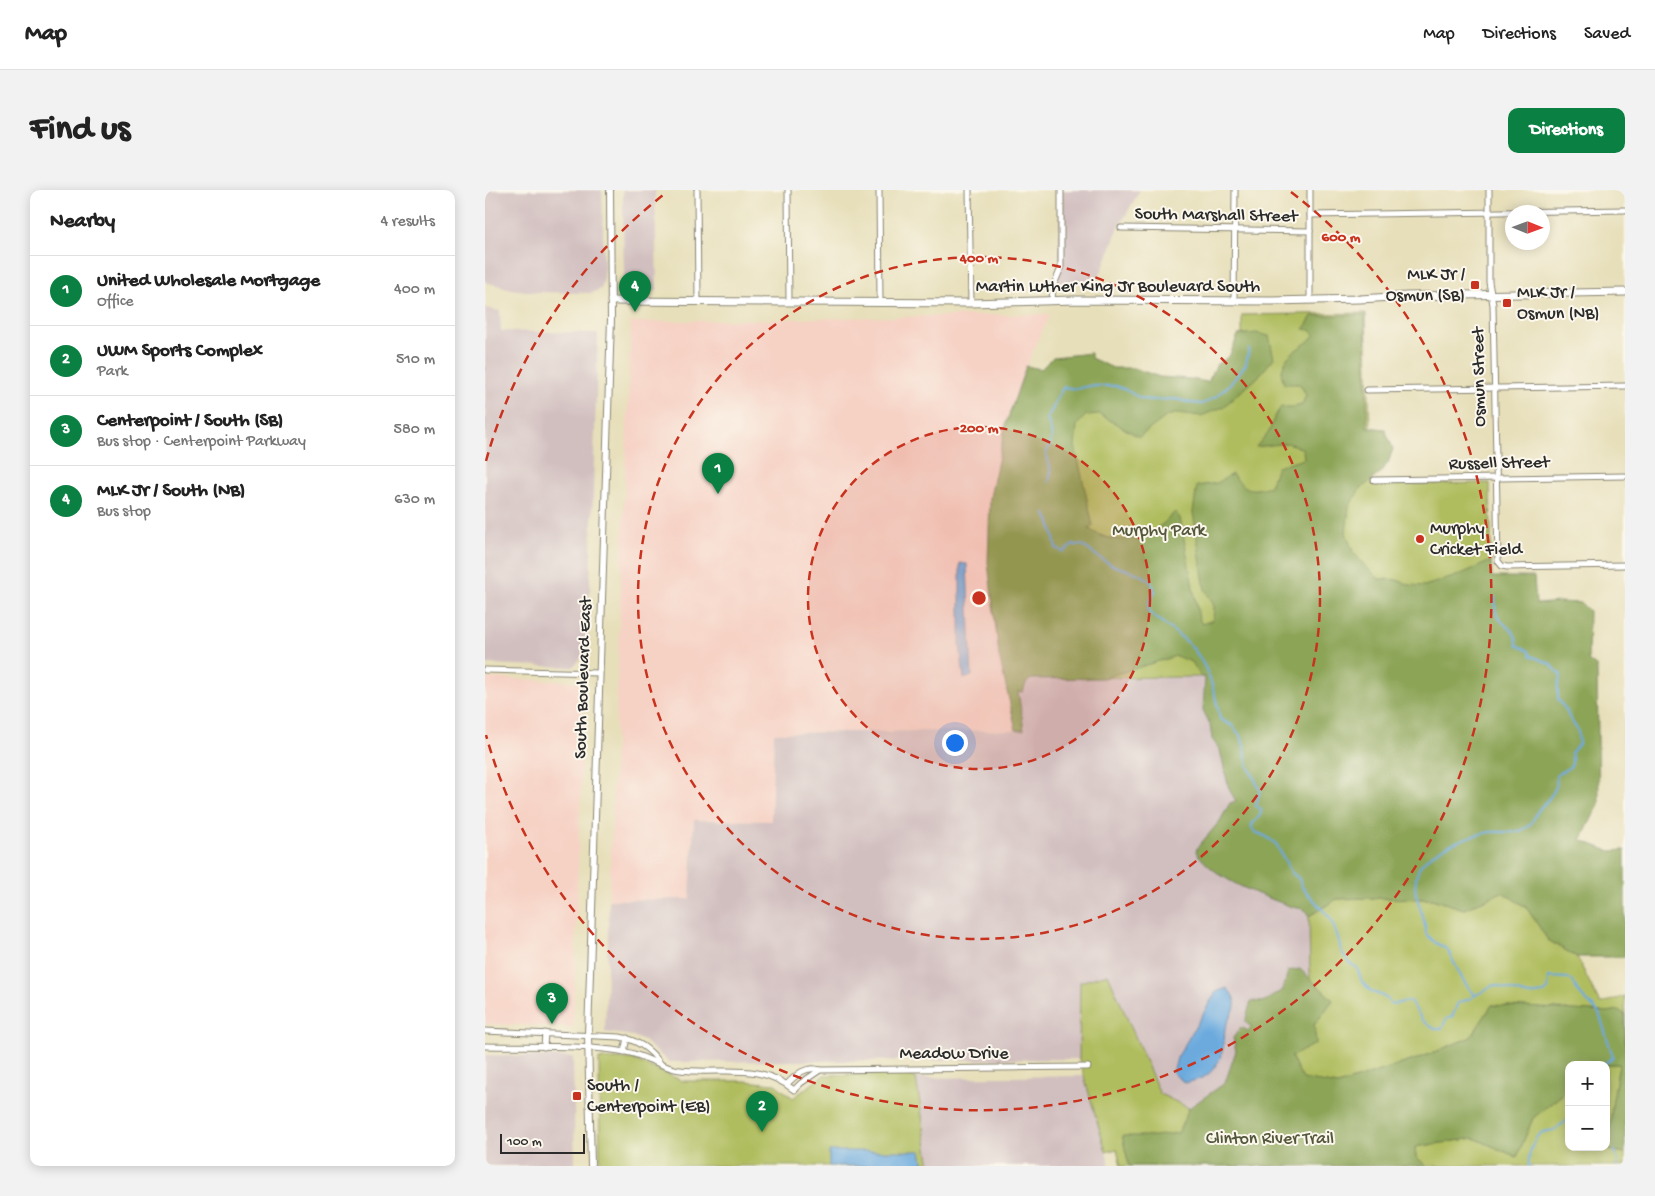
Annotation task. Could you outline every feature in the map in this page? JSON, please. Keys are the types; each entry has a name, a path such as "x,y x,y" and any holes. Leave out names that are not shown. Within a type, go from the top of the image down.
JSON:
{"main road":[{"name":"Martin Luther King Jr Boulevard South","path":"611,301 880,303 971,303 1053,300 1234,301 1625,292"}],"street":[{"name":"South Boulevard East","path":"591,1166 588,1035 611,301 609,190"},
{"path":"697,190 698,302"},
{"path":"788,190 789,302"},
{"path":"879,190 880,303"},
{"path":"969,190 971,303"},
{"path":"1053,300 1053,287 1061,268 1061,190"},
{"path":"1234,301 1235,190"},
{"path":"1310,190 1310,300"},
{"name":"Osmun Street","path":"1489,190 1489,282 1491,295 1499,563 1507,567 1625,565"},
{"name":"South Marshall Street","path":"1310,215 1625,210"},
{"name":"South Marshall Street","path":"1121,228 1310,231"},
{"path":"1367,390 1625,386"},
{"name":"Russell Street","path":"1374,480 1625,476"},
{"path":"485,670 599,673"},
{"path":"486,1031 627,1038 643,1046 655,1055 661,1063"},
{"path":"543,1047 545,1033"},
{"path":"624,1052 627,1038"},
{"path":"485,1046 589,1048 624,1052 679,1070 755,1071 787,1084 793,1090 820,1070"},
{"name":"Meadow Drive","path":"787,1084 807,1069 814,1068 820,1070 1088,1067"}],"shaded area":[{"path":"485,190 602,190 604,278 601,289 591,293 533,292 485,282"},
{"path":"623,190 655,190 657,291 624,290"},
{"path":"1059,190 1140,190 1118,229 1096,285 1054,282 1059,271"},
{"path":"485,308 500,311 501,331 598,333 588,650 573,667 485,664"},
{"path":"1050,314 1030,357 1006,423 988,563 999,656 1016,730 774,733 771,821 694,820 690,899 609,900 631,322"},
{"path":"1205,677 1203,710 1210,724 1212,739 1220,750 1229,789 1236,802 1230,803 1220,821 1197,848 1255,892 1292,907 1304,909 1309,916 1310,979 1300,969 1283,990 1263,1002 1236,1051 1225,1083 1189,1108 1160,1094 1108,974 1080,982 1079,1059 669,1062 644,1041 633,1036 605,1032 609,900 690,899 694,820 771,821 774,733 1023,730 1018,691 1031,679"},
{"path":"485,678 584,682 573,1027 485,1024"},
{"path":"485,1055 573,1057 575,1166 485,1166"},
{"path":"1085,1076 1110,1166 930,1166 916,1078"}],"green space":[{"name":"Murphy Park","path":"1366,313 1372,485 1490,483 1492,609 1379,676 1026,678 1034,416 1242,386 1242,315"},
{"path":"1365,315 1367,427 1385,429 1393,449 1388,463 1379,474 1359,490 1349,507 1346,533 1353,552 1379,579 1397,580 1410,585 1424,586 1454,577 1491,561 1492,577 1534,577 1536,604 1581,603 1589,611 1588,660 1597,667 1599,804 1581,840 1609,851 1625,850 1625,957 1577,957 1548,940 1526,907 1502,892 1464,909 1432,899 1337,899 1309,916 1304,909 1292,907 1253,892 1227,879 1205,862 1196,852 1197,848 1220,821 1230,803 1236,801 1229,789 1220,750 1212,739 1210,724 1203,710 1205,677 1201,677 1192,662 1176,656 1103,678 1031,679 1026,683 1023,692 1018,691 1024,730 1016,730 999,656 988,563 990,497 1006,424 1026,366 1041,369 1053,357 1091,353 1091,358 1113,368 1133,368 1160,377 1208,382 1217,364 1229,357 1238,335 1256,333 1269,336 1274,358 1257,378 1223,407 1201,416 1178,413 1167,416 1139,437 1099,414 1086,415 1077,425 1075,446 1093,526 1089,529 1106,537 1116,539 1134,538 1160,526 1175,512 1180,518 1199,619 1202,624 1213,620 1214,606 1205,589 1193,512 1197,486 1217,483 1232,474 1248,488 1263,488 1270,486 1277,467 1304,459 1303,449 1288,443 1256,447 1270,430 1275,416 1281,407 1302,405 1306,395 1300,384 1284,384 1281,372 1284,364 1291,354 1315,334 1310,330 1304,329 1312,316"},
{"name":"Clinton River Trail","path":"1502,892 1526,907 1548,940 1577,957 1600,1004 1625,996 1625,1046 1580,1061 1565,1061 1565,1066 1296,1156 1275,1166 1121,1166 1117,1149 1106,1152 1079,1059 1080,982 1108,974 1160,1094 1189,1108 1179,1133 1202,1130 1580,1011 1492,1005 1471,1037 1420,1058 1338,1085 1303,1080 1291,1056 1333,1000 1310,979 1309,916 1337,899 1432,899 1464,909"},
{"name":"Clinton River Trail","path":"1300,969 1333,1000 1314,1025 1316,1043 1291,1057 1303,1079 1338,1085 1420,1058 1471,1037 1492,1005 1607,1012 1619,1010 1625,1015 1625,1153 1610,1150 1612,1106 1619,1064 1610,1064 1610,1061 1565,1061 1565,1092 1533,1118 1517,1157 1474,1138 1415,1147 1416,1157 1426,1166 1129,1166 1122,1136 1154,1136 1178,1133 1189,1108 1225,1083 1236,1051 1233,1038 1241,1027 1248,1031 1251,1026 1245,1022 1251,1001 1263,1002 1283,990 1288,971"},
{"path":"599,1059 632,1059 683,1081 745,1081 775,1084 793,1098 824,1075 906,1074 916,1078 930,1166 600,1166"},
{"path":"1610,1064 1619,1064 1610,1128 1610,1106"},
{"path":"1565,1092 1565,1151 1610,1150 1625,1153 1625,1166 1426,1166 1416,1157 1415,1147 1474,1138 1517,1157 1533,1118"}],"water":[{"path":"960,563 967,564 972,676 964,679 960,645"},
{"path":"1227,988 1235,1000 1235,1005 1225,1029 1220,1057 1215,1066 1204,1077 1185,1083 1173,1073 1177,1058 1216,992"},
{"path":"829,1151 921,1151 924,1166 829,1166"}],"waterway":[{"path":"1049,482 1051,471 1046,453 1052,435 1047,417 1064,387 1076,389 1089,386 1116,386 1140,398 1149,400 1176,399 1203,404 1217,396 1232,382 1246,364 1249,349"},
{"path":"1046,514 1051,525 1056,548 1063,552 1073,545 1082,545 1108,563 1144,576 1153,585 1155,591 1149,603 1148,611 1187,642 1194,650 1209,678 1216,698 1220,719 1233,726 1242,738 1248,766 1260,790 1256,806 1261,809 1261,814 1252,824 1252,829 1276,844 1291,872 1299,879 1302,887 1331,919 1341,951 1349,963 1357,968 1362,982 1372,992 1383,996 1392,1004 1410,1001 1423,1021 1435,1029 1442,1029 1446,1019 1452,1017 1458,1003 1494,985 1528,995 1544,993 1548,990 1549,977 1568,978 1573,981 1578,992 1599,1013 1613,1057 1608,1061"},
{"path":"1475,995 1464,982 1447,949 1436,943 1426,934 1415,888 1418,871 1429,857 1460,840 1490,832 1514,832 1527,827 1553,793 1557,786 1557,776 1571,766 1571,753 1579,744 1578,731 1558,699 1558,685 1561,675 1549,663 1531,656 1529,651 1517,645 1512,631 1498,618 1495,597"},
{"path":"1529,1166 1531,1148 1535,1139 1543,1132 1556,1129 1565,1122"},
{"path":"1615,1151 1618,1161 1617,1166"}],"place":[{"name":"MLK Jr / Osmun (SB)","path":"1475,285"},
{"name":"MLK Jr / Osmun (NB)","path":"1507,303"},
{"name":"MLK Jr / South (NB)","path":"635,312"},
{"name":"United Wholesale Mortgage","path":"718,494"},
{"name":"Murphy Cricket Field","path":"1420,539"},
{"name":"Centerpoint / South (SB)","path":"552,1024"},
{"name":"South / Centerpoint (EB)","path":"577,1096"},
{"name":"UWM Sports Complex","path":"762,1132"}]}
